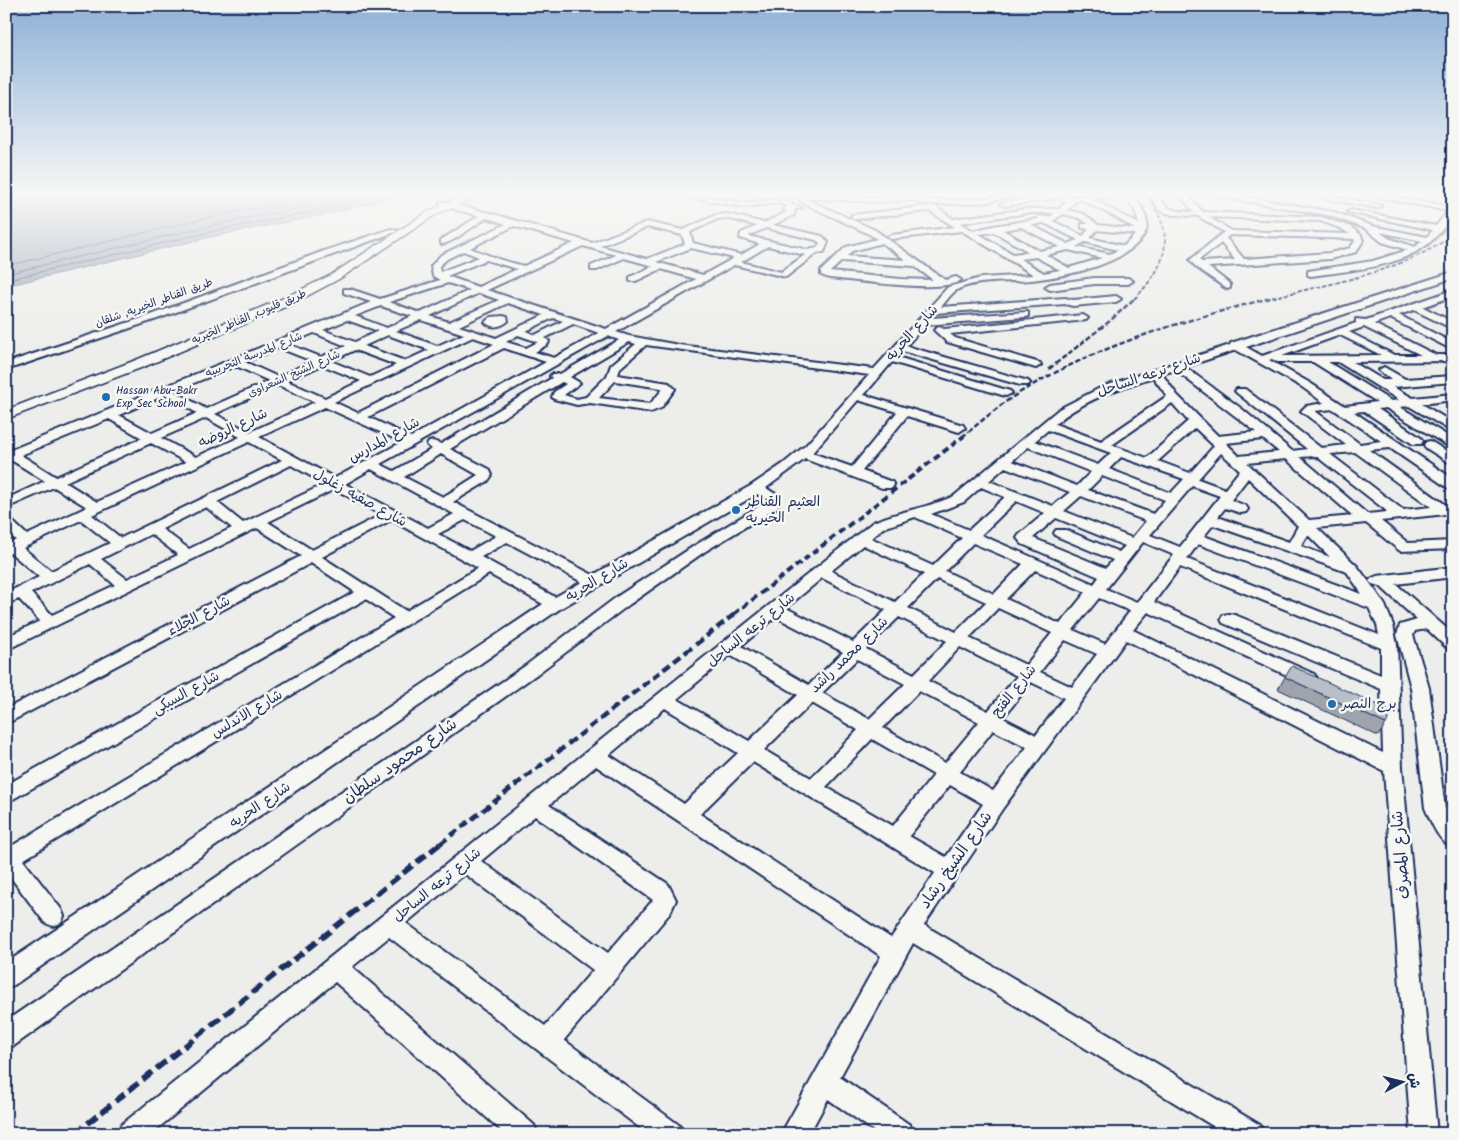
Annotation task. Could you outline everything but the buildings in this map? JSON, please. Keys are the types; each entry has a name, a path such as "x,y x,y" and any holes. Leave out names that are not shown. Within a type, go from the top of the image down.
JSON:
{"main road":[{"name":"طريق قليوب, القناطر الخيريه","path":"354,261 374,246"},
{"name":"طريق قليوب, القناطر الخيريه","path":"6,415 308,292 378,246"},
{"name":"طريق قليوب, القناطر الخيريه","path":"6,410 129,365"}],"street":[{"name":"طريق القناطر الخيريه, شلقان","path":"6,367 154,317 348,246"},
{"path":"467,246 438,261 434,270 443,278 604,333 644,342 877,373"},
{"name":"شارع الشيخ الشعراوى","path":"6,504 526,268 584,246"},
{"path":"591,246 704,278"},
{"path":"648,262 687,246"},
{"path":"694,246 783,275 813,253 822,249 823,246"},
{"name":"شارع المدارس","path":"6,644 335,484 762,246"},
{"path":"777,246 813,253"},
{"path":"855,246 824,271 826,274 846,278 1106,291"},
{"path":"897,246 918,264 953,284"},
{"path":"900,246 953,284"},
{"path":"994,246 1073,303 1116,300 1094,281"},
{"path":"1024,246 1068,271"},
{"path":"932,313 966,318 1057,310 1050,302 1052,288 1068,271 1110,257 1125,246"},
{"path":"1211,246 1194,259 1227,286"},
{"path":"1232,246 1242,262"},
{"path":"1319,246 1344,268"},
{"path":"1199,265 1242,262 1282,256 1330,256 1353,250 1356,246"},
{"path":"1405,246 1414,249"},
{"path":"1311,273 1385,260 1419,246"},
{"path":"1013,258 1055,251 1067,247 1110,257"},
{"path":"463,248 485,258 526,268"},
{"path":"1055,251 1089,265"},
{"path":"594,268 624,255"},
{"name":"شارع المدرسة التجريبيه","path":"9,456 380,302 443,278 485,258"},
{"path":"838,258 918,264"},
{"path":"846,278 855,260"},
{"path":"633,279 660,266"},
{"name":"شارع ترعه الساحل","path":"130,1134 776,610 862,538 887,521 951,504 980,482 1044,426 1083,399 1106,388 1341,311 1414,290 1453,275"},
{"path":"932,313 1094,281 1128,281"},
{"name":"شارع الحريه","path":"6,977 555,604 592,581 757,488 788,467 804,454 932,313 953,284"},
{"path":"416,289 452,302"},
{"path":"1414,290 1453,307"},
{"path":"347,291 553,361"},
{"path":"1262,359 1453,293"},
{"path":"450,326 506,300"},
{"path":"932,313 956,308 1050,302"},
{"name":"شارع الروضه","path":"15,546 474,334 523,306"},
{"path":"1414,306 1451,330"},
{"path":"956,308 966,318"},
{"path":"1341,311 1428,357 1453,374"},
{"path":"932,313 941,332 950,340 1036,365"},
{"path":"359,417 551,315"},
{"path":"1015,315 1026,324"},
{"path":"1390,315 1453,347"},
{"path":"346,316 438,350"},
{"path":"472,316 522,329 543,340 543,344 526,352"},
{"path":"941,332 1083,318"},
{"path":"536,338 570,322"},
{"path":"314,330 405,365"},
{"path":"1431,336 1451,330"},
{"path":"1341,332 1394,358"},
{"path":"394,477 627,339"},
{"path":"590,400 613,372 644,342"},
{"path":"279,344 371,382"},
{"path":"1235,345 1262,359 1339,408 1453,486"},
{"path":"895,352 1024,383"},
{"path":"895,352 1006,393"},
{"path":"538,370 574,383 558,394 558,397 577,402 590,400 652,408 657,406 669,389 665,385 613,372 591,360 568,353"},
{"path":"1314,358 1453,445"},
{"path":"1339,358 1409,401 1447,420 1453,428"},
{"path":"1262,359 1453,358"},
{"path":"237,362 326,403 441,449 484,472 485,475 482,478 443,503"},
{"path":"1176,365 1217,395 1405,548 1453,545"},
{"path":"1384,370 1403,383"},
{"path":"1155,372 1173,397 1195,420 1306,525 1366,577 1453,644"},
{"path":"1382,384 1453,379"},
{"name":"شارع صفيه زغلول","path":"165,391 555,604"},
{"path":"1242,391 1400,515"},
{"path":"856,396 959,428"},
{"path":"1102,446 1173,397"},
{"path":"1448,510 1356,448 1307,411 1310,408 1366,407 1453,397"},
{"path":"1366,407 1417,441"},
{"path":"854,473 904,411"},
{"path":"109,414 195,462"},
{"path":"1149,463 1195,420"},
{"path":"1418,423 1447,420"},
{"path":"1044,426 1191,480 1241,509"},
{"path":"1218,442 1266,435"},
{"path":"1025,442 1174,499"},
{"name":"شارع الفتح","path":"895,838 1137,540 1191,480 1218,442"},
{"path":"1242,465 1290,455 1392,444"},
{"path":"1430,445 1453,461"},
{"path":"1109,576 1025,540 1025,537 1079,491 1119,452"},
{"path":"804,454 887,485"},
{"path":"9,456 98,508"},
{"path":"6,599 292,460"},
{"path":"1003,462 1155,520"},
{"path":"370,464 592,581"},
{"name":"شارع الشيخ رشاد","path":"794,1134 909,928 996,802 1076,698 1123,632 1226,499 1242,465"},
{"path":"980,482 1054,512 1137,540 1389,645"},
{"name":"شارع محمود سلطان","path":"6,1036 531,670 624,600 773,504 773,497 757,488"},
{"name":"شارع محمد راشد","path":"686,815 1013,496"},
{"path":"208,501 243,530"},
{"path":"1306,525 1448,510"},
{"path":"917,513 1096,590 1143,607 1280,665 1322,685"},
{"name":"شارع الجلاء","path":"6,717 391,514"},
{"path":"428,534 465,514"},
{"path":"83,515 120,544"},
{"path":"1210,520 1293,548 1366,577 1453,572"},
{"path":"258,522 406,618"},
{"path":"6,524 15,546 50,578"},
{"path":"1293,548 1306,525"},
{"path":"152,528 189,556"},
{"path":"1061,533 1122,559"},
{"path":"470,558 506,536"},
{"path":"862,538 1109,653"},
{"path":"1196,538 1377,605"},
{"path":"91,558 126,586"},
{"path":"812,789 1033,563"},
{"name":"شارع الاندلس","path":"7,857 489,568"},
{"path":"821,572 1076,698"},
{"name":"شارع المصرف","path":"1366,577 1385,625 1389,645 1390,686 1382,712 1394,766 1424,1134"},
{"path":"21,592 50,622"},
{"name":"شارع السبكى","path":"6,795 366,592"},
{"path":"776,610 1039,745"},
{"path":"1229,619 1390,686"},
{"path":"1428,623 1410,626 1406,629 1405,635 1420,688 1435,808 1440,820 1453,838"},
{"path":"1123,632 1394,766"},
{"path":"1280,665 1291,645"},
{"path":"730,647 996,802"},
{"path":"665,700 949,870"},
{"path":"596,756 895,953"},
{"path":"535,806 660,891 664,896 662,906 547,1042"},
{"path":"7,857 53,916"},
{"path":"466,862 610,968"},
{"path":"389,924 670,1134"},
{"path":"909,928 1251,1134"},
{"path":"335,967 525,1134"},
{"path":"824,1080 902,1134"}],"water":[{"path":"6,246 172,246 6,286"}],"railway":[{"path":"1134,298 1155,273 1161,261 1164,246"},
{"path":"1269,298 1363,276 1410,259 1435,246"},
{"path":"1049,369 1111,320 1134,298"},
{"path":"962,437 1012,398 1079,361 1141,336 1269,298"},
{"path":"734,614 964,436"},
{"path":"440,844 736,613"},
{"path":"74,1134 441,843"}],"place":[{"name":"Hassan Abu-Bakr Exp Sec School","path":"106,397"},
{"name":"العثيم القناطر الخيريه","path":"736,510"},
{"name":"برج النصر","path":"1332,704"}]}
